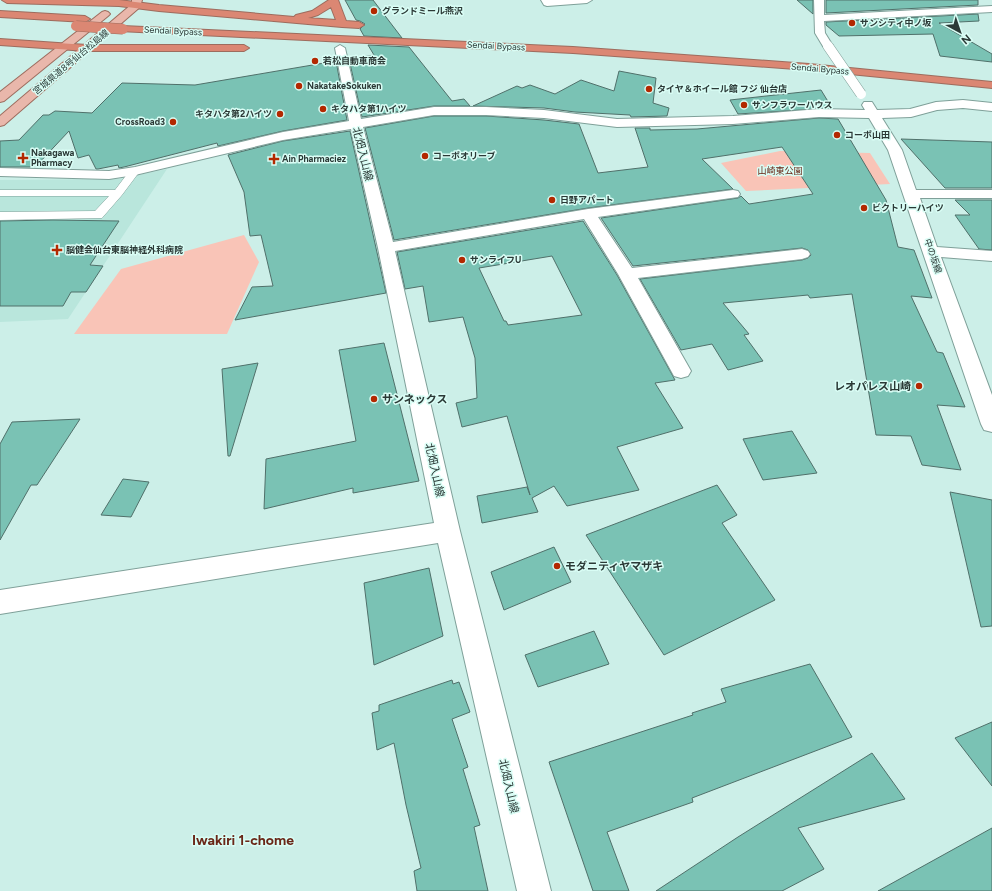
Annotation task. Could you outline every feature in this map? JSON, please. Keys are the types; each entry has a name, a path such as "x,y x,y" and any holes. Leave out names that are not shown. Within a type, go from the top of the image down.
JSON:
{"highway":[{"path":"7,0 122,1 372,26"},
{"path":"275,17 300,16 315,13 334,1 342,24"},
{"name":"Sendai Bypass","path":"0,14 85,19 126,25 697,58 992,85"},
{"name":"Sendai Bypass","path":"0,22 76,26 126,25 513,37 701,49"},
{"path":"0,42 87,48 255,48"},
{"path":"309,48 505,47"},
{"name":"Sendai Bypass","path":"717,50 992,76"}],"main road":[{"name":"宮城県道8号仙台松島線","path":"0,98 62,47 122,1"},
{"name":"宮城県道8号仙台松島線","path":"0,122 137,3"}],"street":[{"path":"546,0 547,4 587,0"},
{"name":"中の坂線","path":"819,0 820,33 875,114 895,150 992,424"},
{"path":"973,0 980,9"},
{"path":"820,18 902,10 992,9"},
{"name":"北畑入山線","path":"340,48 356,124 386,248 448,531 534,891"},
{"path":"0,172 109,175 136,171 284,136 434,111 508,112 617,123 733,120 819,113 911,113 936,106 963,104 992,107"},
{"path":"386,248 588,214 733,194"},
{"path":"911,194 992,194"},
{"path":"588,214 627,274 681,371"},
{"path":"931,251 992,256"},
{"path":"627,274 802,254"},
{"path":"0,602 448,531"}],"lane":[{"path":"0,216 98,215 136,171"},
{"path":"0,194 118,193"}],"shaded area":[{"name":"脳健会仙台東脳神経外科病院","path":"167,169 68,319 0,322 0,180 119,179"}],"green space":[{"name":"山崎東公園","path":"780,151 870,153 890,184 746,191 721,163"},
{"path":"244,235 259,262 227,334 74,334 121,269"}],"building":[{"path":"345,0 373,0 402,38 364,36 360,29 365,24 356,20"},
{"path":"797,0 813,0 813,14"},
{"path":"826,0 978,0 978,5 826,13"},
{"path":"978,14 979,21 939,23 992,54 992,62 940,56 933,34 839,36 826,25 826,22"},
{"path":"368,45 409,47 452,101 464,99 470,106 434,106 362,117 349,59 374,55"},
{"path":"336,61 347,120 283,131 218,146 217,143 119,168 118,165 98,169 96,169 89,155 78,158 69,131 39,163 36,163 30,167 0,167 0,141 19,140 43,115 49,115 55,111 92,113 122,83 195,85"},
{"path":"619,71 656,78 653,103 669,108 667,116 631,117 630,115 575,112 544,108 473,106 517,86 522,88 530,85 555,94 581,80 614,91"},
{"path":"821,90 832,108 738,114 730,100"},
{"path":"434,116 486,116 579,124 598,173 648,167 635,128 650,128 650,130 697,129 819,118 838,119 886,200 898,247 914,250 932,298 911,296 937,352 943,353 965,407 937,405 961,470 922,465 911,436 876,435 852,294 810,298 808,295 723,303 749,334 744,335 763,361 728,370 712,344 681,350 640,279 802,260 811,255 808,250 802,248 633,266 601,218 738,198 741,196 749,204 813,194 782,147 702,159 733,189 588,208 394,240 365,128"},
{"path":"350,131 386,293 235,320 252,287 273,286 261,235 250,236 244,192 228,155 283,141"},
{"path":"901,139 992,142 992,188 945,188"},
{"path":"955,200 992,200 992,250 979,249 955,215 970,215"},
{"path":"0,221 119,221 90,265 103,266 86,292 71,292 63,306 0,306"},
{"path":"583,221 617,275 675,380 655,383 683,428 617,447 639,490 567,506 554,486 532,498 538,512 482,523 477,496 527,487 530,495 507,416 462,427 456,403 477,398 475,358 463,317 429,322 423,286 405,289 397,252","holes":["552,256 582,315 508,325 506,321 504,321 479,268"]},
{"path":"384,343 419,481 353,493 353,488 264,509 266,459 356,441 339,350"},
{"path":"258,363 230,456 228,456 222,369"},
{"path":"80,419 37,485 31,485 0,540 0,444 12,422"},
{"path":"792,431 817,473 763,480 743,439"},
{"path":"123,479 149,482 131,517 101,515"},
{"path":"717,485 737,515 722,523 775,600 664,655 586,535"},
{"path":"950,492 992,500 992,626 981,627"},
{"path":"554,547 571,582 504,610 491,572"},
{"path":"429,568 443,636 374,665 364,583"},
{"path":"594,631 609,664 538,687 525,655"},
{"path":"810,664 852,737 692,798 693,802 607,832 629,891 593,891 549,762 693,715 692,713 726,702 721,689"},
{"path":"452,680 453,684 459,682 470,712 452,719 468,767 463,769 480,825 474,827 488,891 417,891 414,871 421,868 406,805 394,743 377,750 372,713 379,711 379,705"},
{"path":"992,722 992,786 955,738"},
{"path":"872,753 905,799 798,828 824,869 782,891 656,891 738,837"},
{"path":"992,828 992,891 878,891"}],"place":[{"name":"グランドミール燕沢","path":"374,11"},
{"name":"サンシティ中ノ坂","path":"852,23"},
{"name":"若松自動車商会","path":"315,61"},
{"name":"NakatakeSokuken","path":"299,86"},
{"name":"タイヤ＆ホイール館 フジ 仙台店","path":"649,89"},
{"name":"サンフラワーハウス","path":"744,105"},
{"name":"キタハタ第1ハイツ","path":"323,109"},
{"name":"キタハタ第2ハイツ","path":"280,114"},
{"name":"CrossRoad3","path":"173,122"},
{"name":"コーポ山田","path":"837,135"},
{"name":"コーポオリーブ","path":"425,156"},
{"name":"Nakagawa Pharmacy","path":"23,158"},
{"name":"Ain Pharmaciez","path":"274,159"},
{"name":"日野アパート","path":"552,200"},
{"name":"ビクトリーハイツ","path":"864,208"},
{"name":"脳健会仙台東脳神経外科病院","path":"57,250"},
{"name":"サンライフU","path":"462,260"},
{"name":"レオパレス山崎","path":"919,386"},
{"name":"サンネックス","path":"374,399"},
{"name":"モダニティヤマザキ","path":"557,566"}],"district":[{"name":"Iwakiri 1-chome","path":"243,840"}]}
